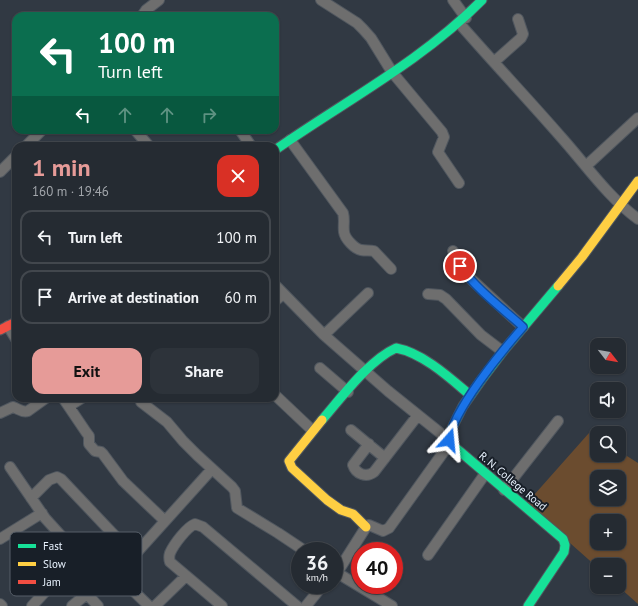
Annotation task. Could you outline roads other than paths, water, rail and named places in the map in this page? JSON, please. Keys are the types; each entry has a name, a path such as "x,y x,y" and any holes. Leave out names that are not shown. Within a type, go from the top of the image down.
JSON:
{"street":[{"path":"145,12 159,0"},
{"path":"321,0 357,23 363,29 371,38 392,72 442,132 444,137 438,152 459,183"},
{"path":"453,0 463,21 494,62 620,204 638,219"},
{"path":"279,147 392,72 463,21 482,0"},
{"path":"494,62 522,38 523,34 518,18"},
{"path":"586,166 638,118"},
{"path":"30,142 38,134"},
{"path":"139,134 146,142"},
{"path":"290,140 343,213 345,219 345,237 355,248 374,251 391,269"},
{"path":"0,172 12,160"},
{"path":"343,561 366,527 372,525 383,531 389,528 449,442 452,427 470,395 502,351 581,258 638,181"},
{"path":"453,250 460,266 470,278 523,327"},
{"path":"279,290 324,335 449,442"},
{"path":"324,335 368,293"},
{"path":"279,298 283,294"},
{"path":"428,294 440,295 446,299 481,335 502,351"},
{"path":"366,527 353,514 341,510 327,500 290,465 289,460 312,430 348,392 365,371 386,352 396,348 416,355 433,365 470,395"},
{"path":"320,368 348,392"},
{"path":"279,399 312,430"},
{"path":"0,413 13,407 24,412 28,411 40,402"},
{"path":"66,402 89,436 89,444 95,451 103,454 123,481 164,521"},
{"path":"69,406 76,402"},
{"path":"141,402 167,422 188,447 235,491 237,508 292,542"},
{"path":"369,444 353,465 357,471 366,476 374,472 418,415"},
{"path":"504,490 558,421"},
{"path":"351,430 385,458"},
{"name":"R. N. College Road","path":"449,442 563,539 565,545 561,558 528,606"},
{"path":"10,467 42,513 59,532"},
{"path":"142,545 212,469"},
{"path":"428,555 485,474"},
{"path":"31,498 50,480 57,477 61,479 111,532"},
{"path":"11,532 42,513"},
{"path":"222,606 173,566 169,557 170,553 192,525 199,524 297,606"},
{"path":"0,539 10,533"},
{"path":"154,606 186,576"},
{"path":"343,578 392,606"},
{"path":"306,606 316,594"},
{"path":"32,606 41,596"},
{"path":"72,606 83,596"},
{"path":"89,596 98,606"},
{"path":"139,596 149,606"}]}
